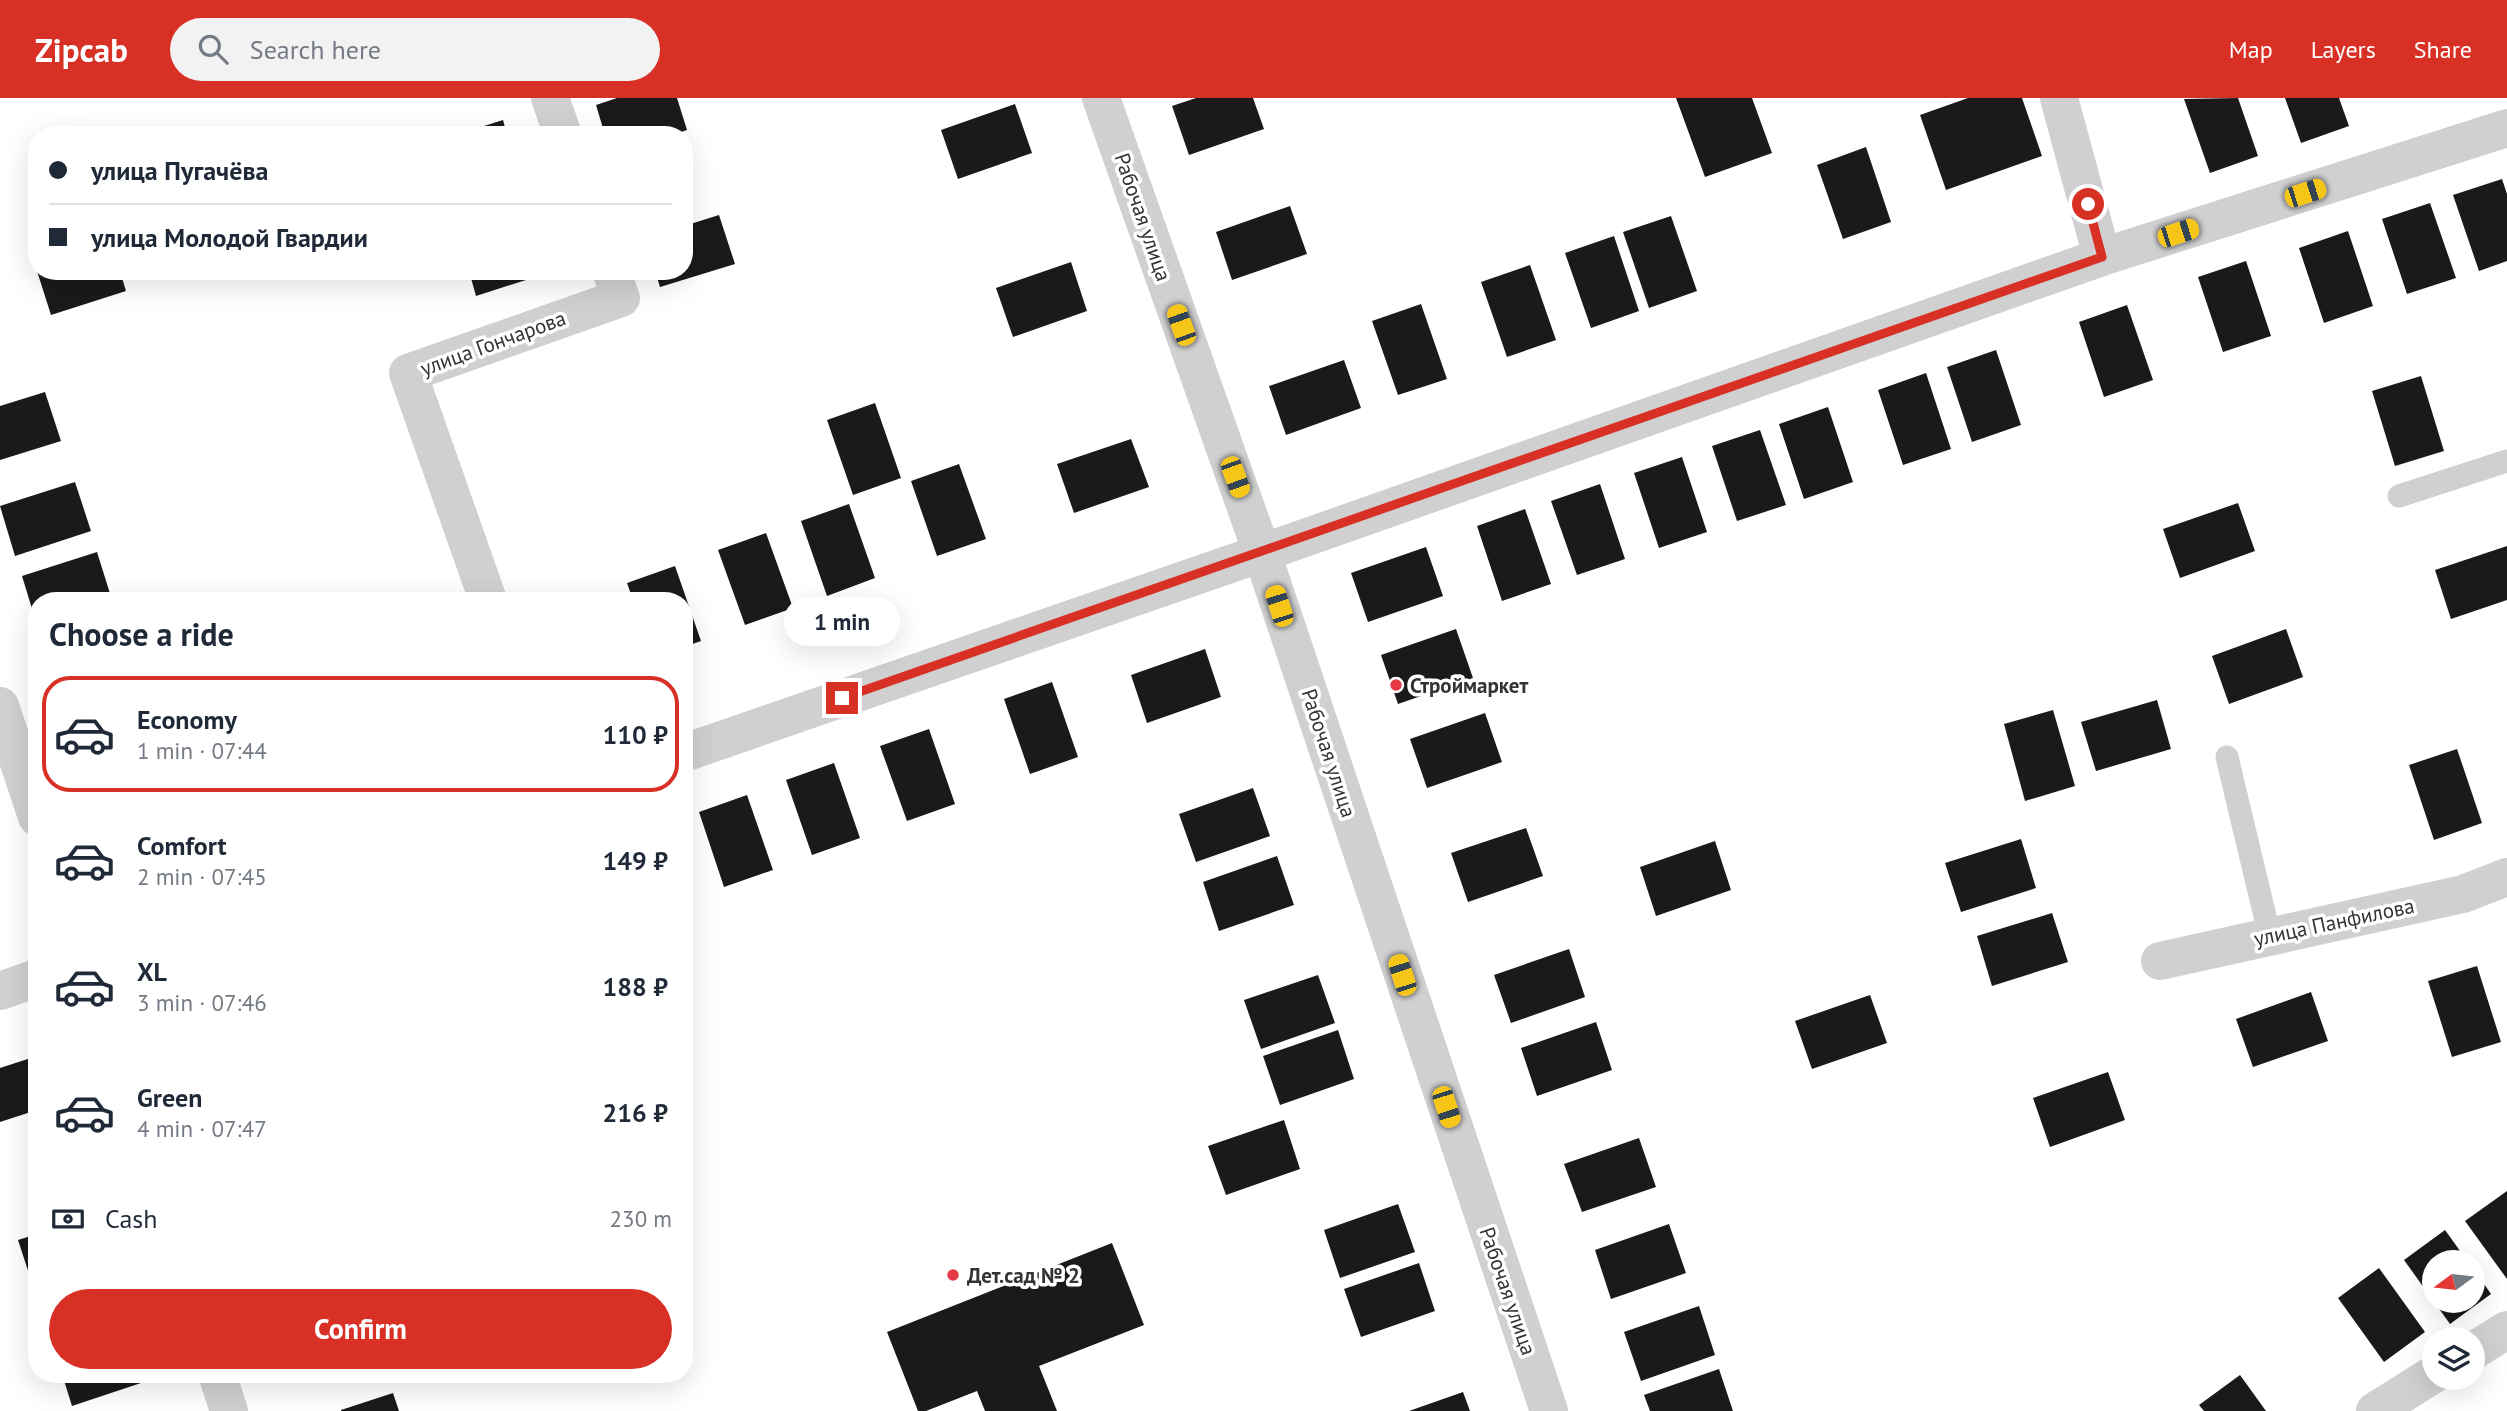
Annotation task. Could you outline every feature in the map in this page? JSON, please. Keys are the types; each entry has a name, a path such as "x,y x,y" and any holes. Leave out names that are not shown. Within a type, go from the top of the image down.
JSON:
{"street":[{"path":"550,98 560,126"},
{"name":"Рабочая улица","path":"1101,98 1262,553 1549,1411"},
{"path":"2059,98 2102,257"},
{"path":"693,749 1262,553 2102,257 2507,128"},
{"name":"улица Гончарова","path":"485,592 408,373 621,298 614,280"},
{"path":"0,706 28,790"},
{"name":"улица Панфилова","path":"2160,961 2463,894 2507,877"},
{"path":"0,991 28,981"},
{"path":"2485,1344 2507,1330"},
{"path":"2375,1411 2422,1382"},
{"path":"220,1383 229,1411"}],"lane":[{"path":"2399,496 2507,461"},
{"path":"2227,757 2270,937"}],"building":[{"path":"617,98 677,98 686,126 602,126 596,105"},
{"path":"1196,98 1253,98 1264,129 1189,155 1172,106"},
{"path":"1676,98 1752,98 1772,153 1705,177"},
{"path":"1968,98 2022,98 2042,156 1946,190 1920,115"},
{"path":"2238,98 2258,156 2210,173 2184,99"},
{"path":"2285,98 2339,98 2349,126 2301,143"},
{"path":"1015,104 1032,153 958,179 941,130"},
{"path":"503,120 505,126 484,126"},
{"path":"1866,147 1891,222 1843,239 1817,165"},
{"path":"2502,179 2507,194 2507,261 2479,271 2453,195"},
{"path":"2430,203 2456,278 2407,294 2382,219"},
{"path":"1290,206 1307,254 1232,280 1216,232"},
{"path":"719,215 735,264 693,277 693,223"},
{"path":"1671,216 1697,291 1649,308 1623,232"},
{"path":"2348,231 2373,306 2324,323 2299,248"},
{"path":"1614,236 1639,311 1591,328 1565,253"},
{"path":"2246,261 2271,336 2223,352 2198,277"},
{"path":"1071,262 1087,311 1013,337 996,288"},
{"path":"1530,265 1556,340 1507,357 1481,282"},
{"path":"40,280 123,280 126,291 51,315"},
{"path":"472,280 526,280 476,296"},
{"path":"658,280 683,280 660,287"},
{"path":"1421,304 1447,379 1398,395 1372,321"},
{"path":"2127,305 2153,380 2104,397 2079,322"},
{"path":"1996,350 2021,425 1972,442 1947,367"},
{"path":"1344,360 1361,408 1286,435 1269,386"},
{"path":"1926,373 1951,449 1903,465 1878,390"},
{"path":"2421,376 2444,451 2395,466 2372,391"},
{"path":"45,392 61,441 0,460 0,406"},
{"path":"875,403 901,478 853,495 827,420"},
{"path":"1828,407 1853,482 1804,499 1779,424"},
{"path":"1760,430 1786,505 1737,521 1712,446"},
{"path":"1131,439 1149,487 1074,513 1057,464"},
{"path":"1682,457 1707,532 1659,548 1634,473"},
{"path":"959,464 986,539 937,556 911,481"},
{"path":"75,482 91,531 15,556 0,506"},
{"path":"1600,484 1625,559 1577,575 1551,501"},
{"path":"2238,503 2255,551 2180,578 2163,529"},
{"path":"849,504 875,578 827,596 801,521"},
{"path":"1525,509 1551,584 1502,601 1477,526"},
{"path":"766,533 793,608 745,625 718,550"},
{"path":"2507,546 2507,600 2451,619 2435,570"},
{"path":"1426,547 1443,596 1368,622 1351,573"},
{"path":"97,552 110,592 28,592 28,596 22,576"},
{"path":"675,566 684,592 630,592 627,583"},
{"path":"693,618 701,641 693,644"},
{"path":"1456,629 1473,678 1398,704 1381,655"},
{"path":"2286,629 2303,677 2229,704 2212,656"},
{"path":"1205,649 1221,697 1147,723 1131,675"},
{"path":"1052,682 1078,757 1030,774 1004,699"},
{"path":"2157,700 2171,749 2096,771 2081,722"},
{"path":"2053,710 2075,786 2025,801 2004,724"},
{"path":"1485,713 1502,762 1427,788 1410,739"},
{"path":"929,729 955,804 907,821 880,746"},
{"path":"2457,749 2482,823 2434,840 2409,765"},
{"path":"834,763 860,838 812,855 786,780"},
{"path":"1253,788 1270,836 1196,862 1179,814"},
{"path":"747,795 773,870 724,887 699,812"},
{"path":"1526,828 1543,876 1468,902 1451,853"},
{"path":"2021,839 2036,888 1961,912 1945,863"},
{"path":"1715,841 1731,890 1656,916 1640,867"},
{"path":"1277,856 1294,905 1219,931 1203,882"},
{"path":"2052,913 2068,962 1992,986 1977,936"},
{"path":"1569,949 1585,997 1511,1023 1494,975"},
{"path":"2477,966 2501,1042 2452,1057 2428,981"},
{"path":"1318,975 1335,1023 1261,1049 1244,1000"},
{"path":"2311,992 2328,1041 2253,1067 2236,1019"},
{"path":"1870,995 1887,1043 1812,1069 1795,1021"},
{"path":"1596,1022 1612,1070 1537,1096 1521,1048"},
{"path":"1338,1030 1354,1079 1280,1105 1263,1056"},
{"path":"28,1059 28,1113 0,1122 0,1068"},
{"path":"2108,1072 2125,1120 2050,1147 2033,1098"},
{"path":"1284,1120 1300,1169 1226,1195 1208,1146"},
{"path":"1639,1138 1656,1187 1582,1212 1564,1164"},
{"path":"2507,1191 2507,1279 2465,1221"},
{"path":"1398,1204 1415,1252 1340,1278 1324,1230"},
{"path":"1669,1224 1686,1273 1611,1299 1595,1250"},
{"path":"2445,1230 2459,1250 2422,1250 2422,1285 2404,1260"},
{"path":"28,1237 28,1271 18,1240"},
{"path":"1112,1243 1144,1325 1039,1366 1057,1411 985,1411 977,1391 926,1411 918,1411 887,1332"},
{"path":"1419,1263 1435,1311 1361,1337 1344,1289"},
{"path":"2379,1268 2422,1328 2422,1334 2384,1362 2338,1298"},
{"path":"2485,1285 2491,1294 2485,1298"},
{"path":"1699,1306 1715,1355 1641,1381 1624,1332"},
{"path":"2442,1313 2465,1313 2450,1324"},
{"path":"1719,1369 1733,1411 1650,1411 1644,1395"},
{"path":"2240,1375 2266,1411 2204,1411 2199,1405"},
{"path":"65,1383 141,1383 72,1406"},
{"path":"1463,1392 1470,1411 1409,1411"},
{"path":"393,1393 399,1411 341,1411 341,1410"}],"place":[{"name":"Строймаркет","path":"1396,685"},
{"name":"Дет.сад № 2","path":"953,1275"}],"route":[{"path":"842,698 2102,257 2088,204"}]}
